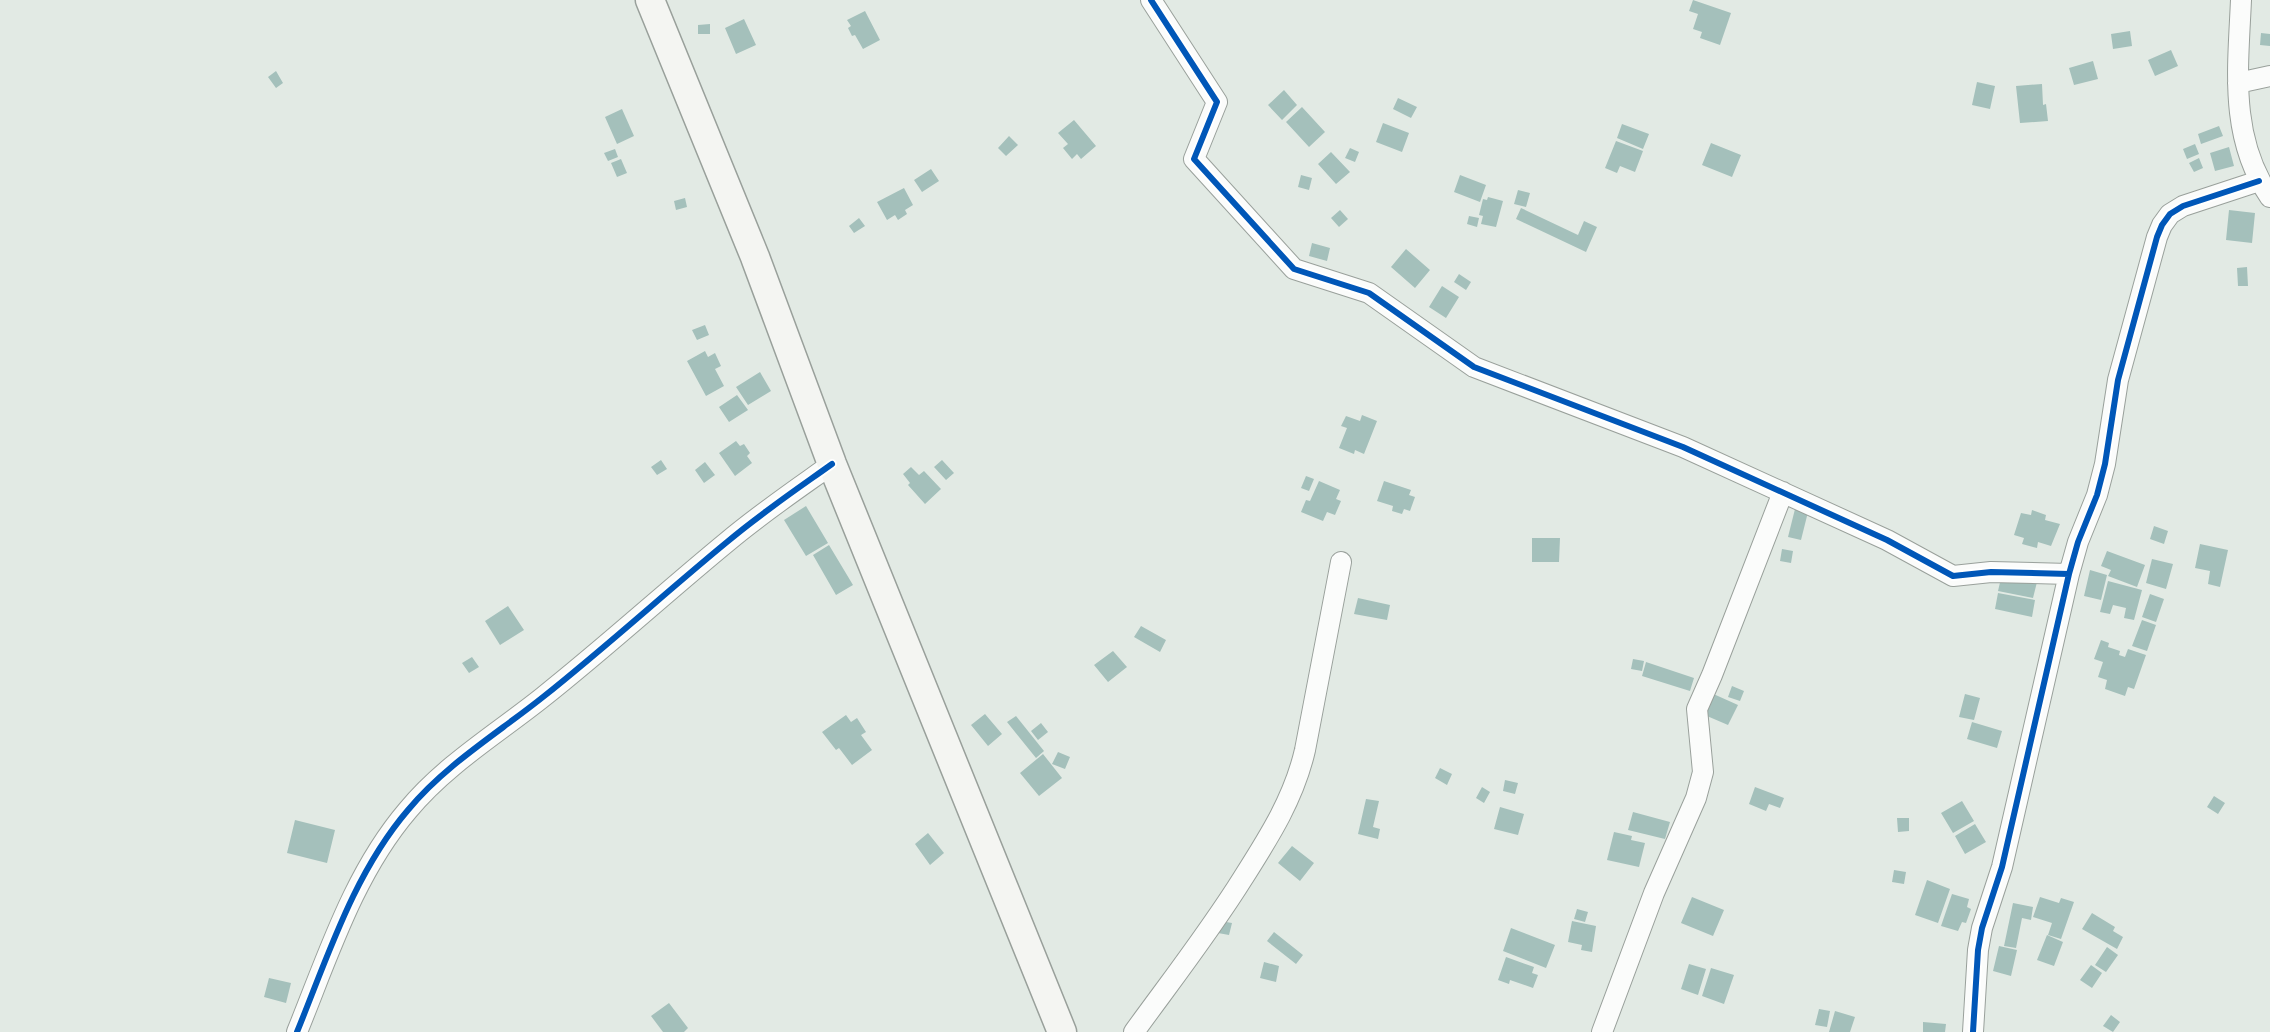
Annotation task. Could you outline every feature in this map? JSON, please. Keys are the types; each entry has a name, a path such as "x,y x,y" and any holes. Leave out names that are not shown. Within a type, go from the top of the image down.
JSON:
{"main road":[{"path":"651,0 755,257 832,464 1062,1032"}],"street":[{"path":"1151,0 1217,102 1194,159 1294,269 1369,293 1474,367 1683,447 1887,540 1953,576 1991,572 2069,574"},
{"path":"1973,1032 1978,950 1982,928 2004,856 2069,574 2078,542 2097,495 2105,464 2118,380 2157,237 2170,214 2183,206 2264,189 2244,140 2238,113 2241,0"},
{"path":"2238,83 2270,76"},
{"path":"297,1032 335,938 361,882 381,846 407,810 430,786 543,697 728,541 832,464"},
{"path":"1602,1032 1654,893 1696,798 1703,772 1697,709 1713,675 1783,492"},
{"path":"1134,1032 1225,907 1288,804 1303,759 1341,562"}],"building":[{"path":"1693,0 1731,13 1720,45 1700,38 1702,32 1693,29 1698,14 1689,11"},
{"path":"865,11 880,40 863,49 855,35 852,36 848,28 851,26 847,20"},
{"path":"744,19 756,45 736,54 725,28"},
{"path":"710,24 710,34 698,34 698,25"},
{"path":"2130,31 2132,46 2113,49 2111,34"},
{"path":"2261,33 2270,34 2270,46 2260,45"},
{"path":"2171,50 2178,66 2155,76 2148,60"},
{"path":"2093,61 2098,79 2074,85 2069,68"},
{"path":"276,71 283,83 276,88 268,77"},
{"path":"1977,82 1995,86 1990,109 1972,105"},
{"path":"2042,84 2043,105 2046,104 2048,121 2020,123 2016,86"},
{"path":"1284,90 1297,105 1282,120 1268,105"},
{"path":"1398,98 1417,107 1411,118 1393,109"},
{"path":"1302,107 1325,132 1309,147 1286,122"},
{"path":"622,109 634,136 617,144 605,117"},
{"path":"1074,120 1096,146 1081,159 1077,154 1072,159 1063,148 1068,144 1058,133"},
{"path":"1383,123 1409,133 1402,152 1376,142"},
{"path":"1622,124 1649,134 1643,149 1617,138"},
{"path":"2219,126 2223,136 2201,144 2198,134"},
{"path":"1009,136 1018,145 1006,156 998,148"},
{"path":"1616,141 1643,151 1635,172 1620,166 1617,173 1605,168"},
{"path":"1711,143 1741,155 1732,177 1702,165"},
{"path":"2195,144 2199,154 2187,159 2183,149"},
{"path":"2229,147 2234,166 2215,171 2210,153"},
{"path":"1350,148 1359,152 1355,162 1345,158"},
{"path":"615,149 618,157 608,161 604,153"},
{"path":"1331,152 1350,172 1336,184 1318,164"},
{"path":"2199,158 2203,168 2194,172 2189,163"},
{"path":"621,159 627,173 617,177 611,163"},
{"path":"931,169 939,181 922,192 914,180"},
{"path":"1301,175 1312,178 1309,190 1298,187"},
{"path":"1460,175 1486,185 1480,202 1454,192"},
{"path":"904,188 913,205 905,210 907,214 898,220 895,215 887,220 877,202"},
{"path":"1518,190 1530,193 1526,207 1514,204"},
{"path":"1488,197 1503,201 1496,227 1481,224 1483,216 1479,215 1483,199 1487,200"},
{"path":"685,198 687,207 676,210 674,201"},
{"path":"1521,208 1578,235 1584,221 1597,227 1586,252 1516,219"},
{"path":"1340,210 1348,219 1339,227 1331,218"},
{"path":"2229,210 2255,213 2252,243 2226,240"},
{"path":"1469,216 1479,218 1477,227 1467,224"},
{"path":"859,218 865,226 854,233 849,226"},
{"path":"1312,243 1330,248 1327,261 1309,256"},
{"path":"1406,249 1430,270 1415,288 1391,267"},
{"path":"2247,267 2248,286 2238,286 2237,268"},
{"path":"1459,274 1471,282 1466,290 1454,282"},
{"path":"1442,286 1459,297 1446,318 1429,307"},
{"path":"705,325 709,335 697,340 692,330"},
{"path":"705,351 708,357 715,353 721,366 715,369 724,386 706,396 687,361"},
{"path":"760,372 771,391 748,405 736,387"},
{"path":"737,395 748,410 729,422 719,407"},
{"path":"1362,415 1377,421 1364,454 1355,450 1354,454 1339,448 1347,428 1341,426 1346,416 1360,421"},
{"path":"736,441 740,446 744,444 750,453 747,456 752,463 735,476 719,453"},
{"path":"661,460 667,469 657,475 651,467"},
{"path":"942,460 954,473 946,480 934,467"},
{"path":"705,462 715,475 704,483 695,470"},
{"path":"911,467 919,475 924,471 941,489 925,504 908,485 910,483 903,474"},
{"path":"1306,476 1314,479 1309,491 1301,488"},
{"path":"1319,481 1340,490 1336,499 1341,501 1335,515 1327,512 1323,521 1301,512 1306,500 1310,501"},
{"path":"1384,481 1411,490 1409,495 1415,497 1410,511 1404,509 1402,514 1392,511 1393,506 1377,501"},
{"path":"806,506 828,543 806,556 784,520"},
{"path":"1795,509 1808,512 1801,540 1788,537"},
{"path":"2032,510 2046,515 2045,520 2060,524 2051,546 2038,542 2037,548 2022,544 2024,538 2014,535 2021,513 2031,515"},
{"path":"2154,526 2168,531 2164,544 2150,539"},
{"path":"1532,538 1560,538 1559,562 1532,562"},
{"path":"2200,544 2228,550 2220,587 2208,584 2210,571 2195,568"},
{"path":"829,545 853,585 836,595 813,555"},
{"path":"1782,549 1793,551 1791,563 1780,561"},
{"path":"2107,551 2145,565 2137,587 2108,576 2111,570 2101,566"},
{"path":"2152,559 2173,564 2166,589 2146,583"},
{"path":"2090,570 2107,575 2101,600 2084,596"},
{"path":"2002,574 2037,582 2033,598 1998,591"},
{"path":"2108,581 2142,590 2134,620 2124,618 2126,608 2113,605 2110,614 2100,612"},
{"path":"1998,593 2035,600 2032,617 1995,609"},
{"path":"2150,594 2164,599 2156,622 2142,617"},
{"path":"1358,598 1390,605 1387,620 1354,614"},
{"path":"508,606 524,630 500,645 485,621"},
{"path":"2142,620 2156,625 2147,651 2132,646"},
{"path":"1141,626 1166,640 1160,652 1134,637"},
{"path":"2101,640 2109,643 2108,647 2120,651 2119,655 2125,657 2128,649 2146,655 2134,689 2128,687 2125,696 2105,689 2107,680 2098,677 2103,662 2094,659"},
{"path":"1113,651 1127,667 1108,682 1094,665"},
{"path":"472,657 479,667 469,673 462,663"},
{"path":"1633,659 1644,661 1642,671 1631,669"},
{"path":"1646,662 1694,678 1690,691 1642,676"},
{"path":"1732,686 1744,691 1740,701 1728,697"},
{"path":"1709,692 1738,705 1728,725 1700,713"},
{"path":"1965,694 1980,698 1974,720 1959,717"},
{"path":"985,714 1002,734 988,746 971,725"},
{"path":"846,715 851,722 857,718 866,732 861,735 872,750 852,765 839,748 836,750 822,732"},
{"path":"1016,716 1044,751 1036,758 1007,722"},
{"path":"1972,722 2002,731 1997,748 1967,739"},
{"path":"1041,723 1048,732 1038,740 1031,731"},
{"path":"1058,752 1070,757 1065,769 1052,764"},
{"path":"1043,754 1062,778 1039,796 1020,773"},
{"path":"1440,768 1452,774 1447,785 1435,778"},
{"path":"1505,780 1518,783 1515,794 1503,791"},
{"path":"1482,787 1490,792 1484,803 1476,798"},
{"path":"1755,787 1784,798 1780,808 1769,804 1766,811 1749,804"},
{"path":"2214,796 2225,803 2218,814 2207,807"},
{"path":"1366,799 1379,801 1373,827 1380,829 1378,839 1358,834"},
{"path":"1962,801 1974,821 1953,833 1941,813"},
{"path":"1500,807 1524,814 1518,835 1494,829"},
{"path":"1633,812 1670,822 1665,839 1628,830"},
{"path":"1897,818 1909,818 1909,831 1898,832"},
{"path":"295,820 335,830 327,863 287,853"},
{"path":"1975,824 1986,842 1965,854 1955,836"},
{"path":"1614,832 1632,836 1631,840 1645,843 1639,867 1607,860"},
{"path":"928,833 944,853 930,865 915,844"},
{"path":"1292,846 1314,863 1300,881 1278,863"},
{"path":"1894,870 1906,872 1904,884 1892,882"},
{"path":"1927,880 1950,889 1938,923 1915,915"},
{"path":"1952,894 1969,899 1967,907 1971,909 1966,923 1962,922 1958,931 1941,926"},
{"path":"1692,897 1724,910 1713,936 1681,923"},
{"path":"2040,897 2059,903 2061,898 2074,902 2061,939 2048,935 2052,923 2033,917"},
{"path":"2013,903 2033,907 2031,920 2022,918 2016,948 2004,946"},
{"path":"1577,909 1588,912 1585,922 1574,919"},
{"path":"2092,913 2115,927 2113,931 2123,937 2117,949 2082,929"},
{"path":"1220,921 1232,923 1229,935 1218,933"},
{"path":"1572,921 1596,926 1592,952 1581,950 1582,945 1568,942"},
{"path":"1511,928 1555,945 1546,968 1503,951"},
{"path":"1274,932 1303,955 1296,964 1267,941"},
{"path":"2047,935 2063,942 2054,966 2037,960"},
{"path":"1999,946 2017,950 2011,976 1993,971"},
{"path":"2107,947 2118,955 2106,972 2095,965"},
{"path":"1506,957 1534,967 1532,973 1538,975 1533,988 1510,980 1509,984 1498,980"},
{"path":"1264,962 1279,966 1276,982 1260,978"},
{"path":"1689,964 1706,969 1698,995 1681,989"},
{"path":"2091,965 2102,973 2092,988 2080,980"},
{"path":"1711,968 1734,975 1724,1004 1702,996"},
{"path":"269,978 291,983 286,1003 264,997"},
{"path":"669,1003 688,1028 684,1032 663,1032 651,1016"},
{"path":"1819,1009 1830,1011 1827,1027 1815,1025"},
{"path":"1835,1011 1855,1017 1850,1032 1829,1032"},
{"path":"2111,1015 2120,1022 2113,1032 2103,1026"},
{"path":"1923,1022 1946,1024 1945,1032 1923,1032"}],"cycle path":[{"path":"1151,0 1217,102 1194,159 1294,269 1369,293 1474,367 1683,447 1887,540 1953,576 1991,572 2069,574"},
{"path":"1973,1032 1978,950 1982,928 2002,867 2069,574 2078,542 2097,495 2105,464 2118,380 2157,237 2170,214 2183,206 2259,181"},
{"path":"297,1032 357,888 389,835 408,810 438,778 566,678 740,532 832,464"}]}
